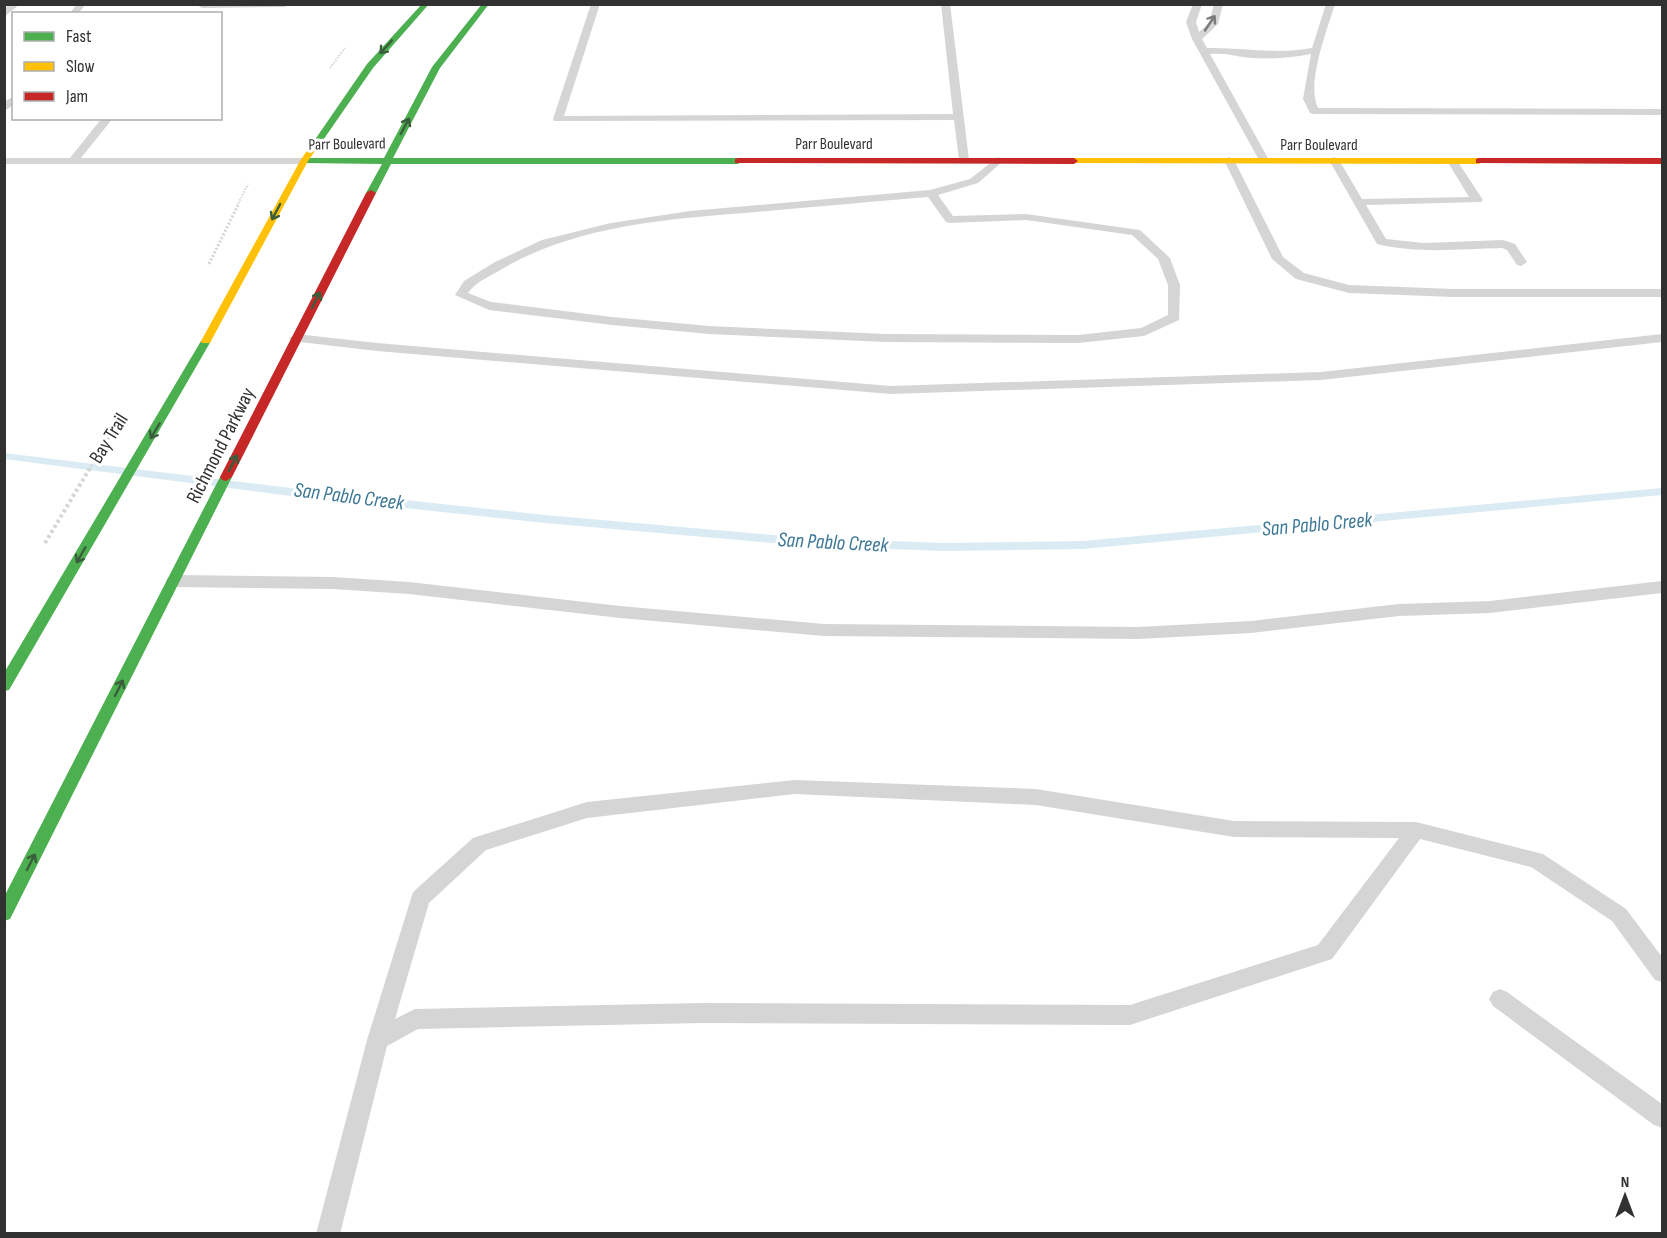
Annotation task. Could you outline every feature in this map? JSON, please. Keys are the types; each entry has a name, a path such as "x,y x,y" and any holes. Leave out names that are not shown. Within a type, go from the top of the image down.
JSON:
{"main road":[{"path":"4,686 185,381 304,161 370,66 426,4"},
{"name":"Richmond Parkway","path":"4,914 296,338 436,68 486,4"},
{"name":"Parr Boulevard","path":"304,161 388,159 1662,161"}],"lane":[{"path":"4,14 16,4"},
{"path":"202,5 285,4"},
{"path":"596,4 558,119 958,117"},
{"path":"945,4 964,160"},
{"path":"1198,4 1191,22 1197,39 1264,160"},
{"path":"1197,39 1213,24 1220,4"},
{"path":"1331,4 1316,50 1308,99 1314,111 1662,112"},
{"path":"1203,51 1232,50 1243,54 1297,54 1316,50"},
{"path":"73,161 106,120"},
{"path":"931,193 950,220 1026,217 1136,232 1164,258 1174,285 1174,317 1144,332 1078,339 886,338 710,330 612,321 489,306 461,295 468,284 499,265 546,243 615,225 690,214 931,193 974,181 998,160"},
{"path":"1229,160 1278,259 1300,276 1349,289 1454,293 1662,293"},
{"path":"1334,160 1381,241 1407,245 1503,244 1511,247 1521,262"},
{"name":"Parr Boulevard","path":"4,161 304,161"},
{"path":"1358,202 1478,200 1452,161"},
{"path":"296,338 377,348 891,390 1321,376 1662,338"},
{"path":"174,581 333,583 409,588 549,605 824,630 1138,633 1251,627 1399,610 1490,607 1662,587"},
{"path":"328,1233 378,1040 420,898 480,844 586,810 795,787 1036,797 1234,829 1416,830 1536,860 1618,915 1662,973"},
{"path":"378,1040 416,1019 692,1013 1130,1015 1325,952 1416,830"},
{"path":"1500,999 1662,1117"}],"path":[{"name":"Bay Trail","path":"70,498 127,408"}],"waterway":[{"name":"San Pablo Creek","path":"4,456 283,491 545,519 806,542 944,547 1083,545 1662,492"}],"traffic: fast":[{"path":"316,144 370,66 426,4"},
{"path":"371,193 436,67 486,4"},
{"path":"304,161 738,161"},
{"path":"4,686 206,341"},
{"path":"4,914 226,477"}],"traffic: slow":[{"path":"206,341 304,161 316,144"},
{"path":"1074,161 1479,161"}],"traffic: jam":[{"path":"738,161 1074,161"},
{"path":"1479,161 1662,161"},
{"path":"226,477 371,193"}]}
